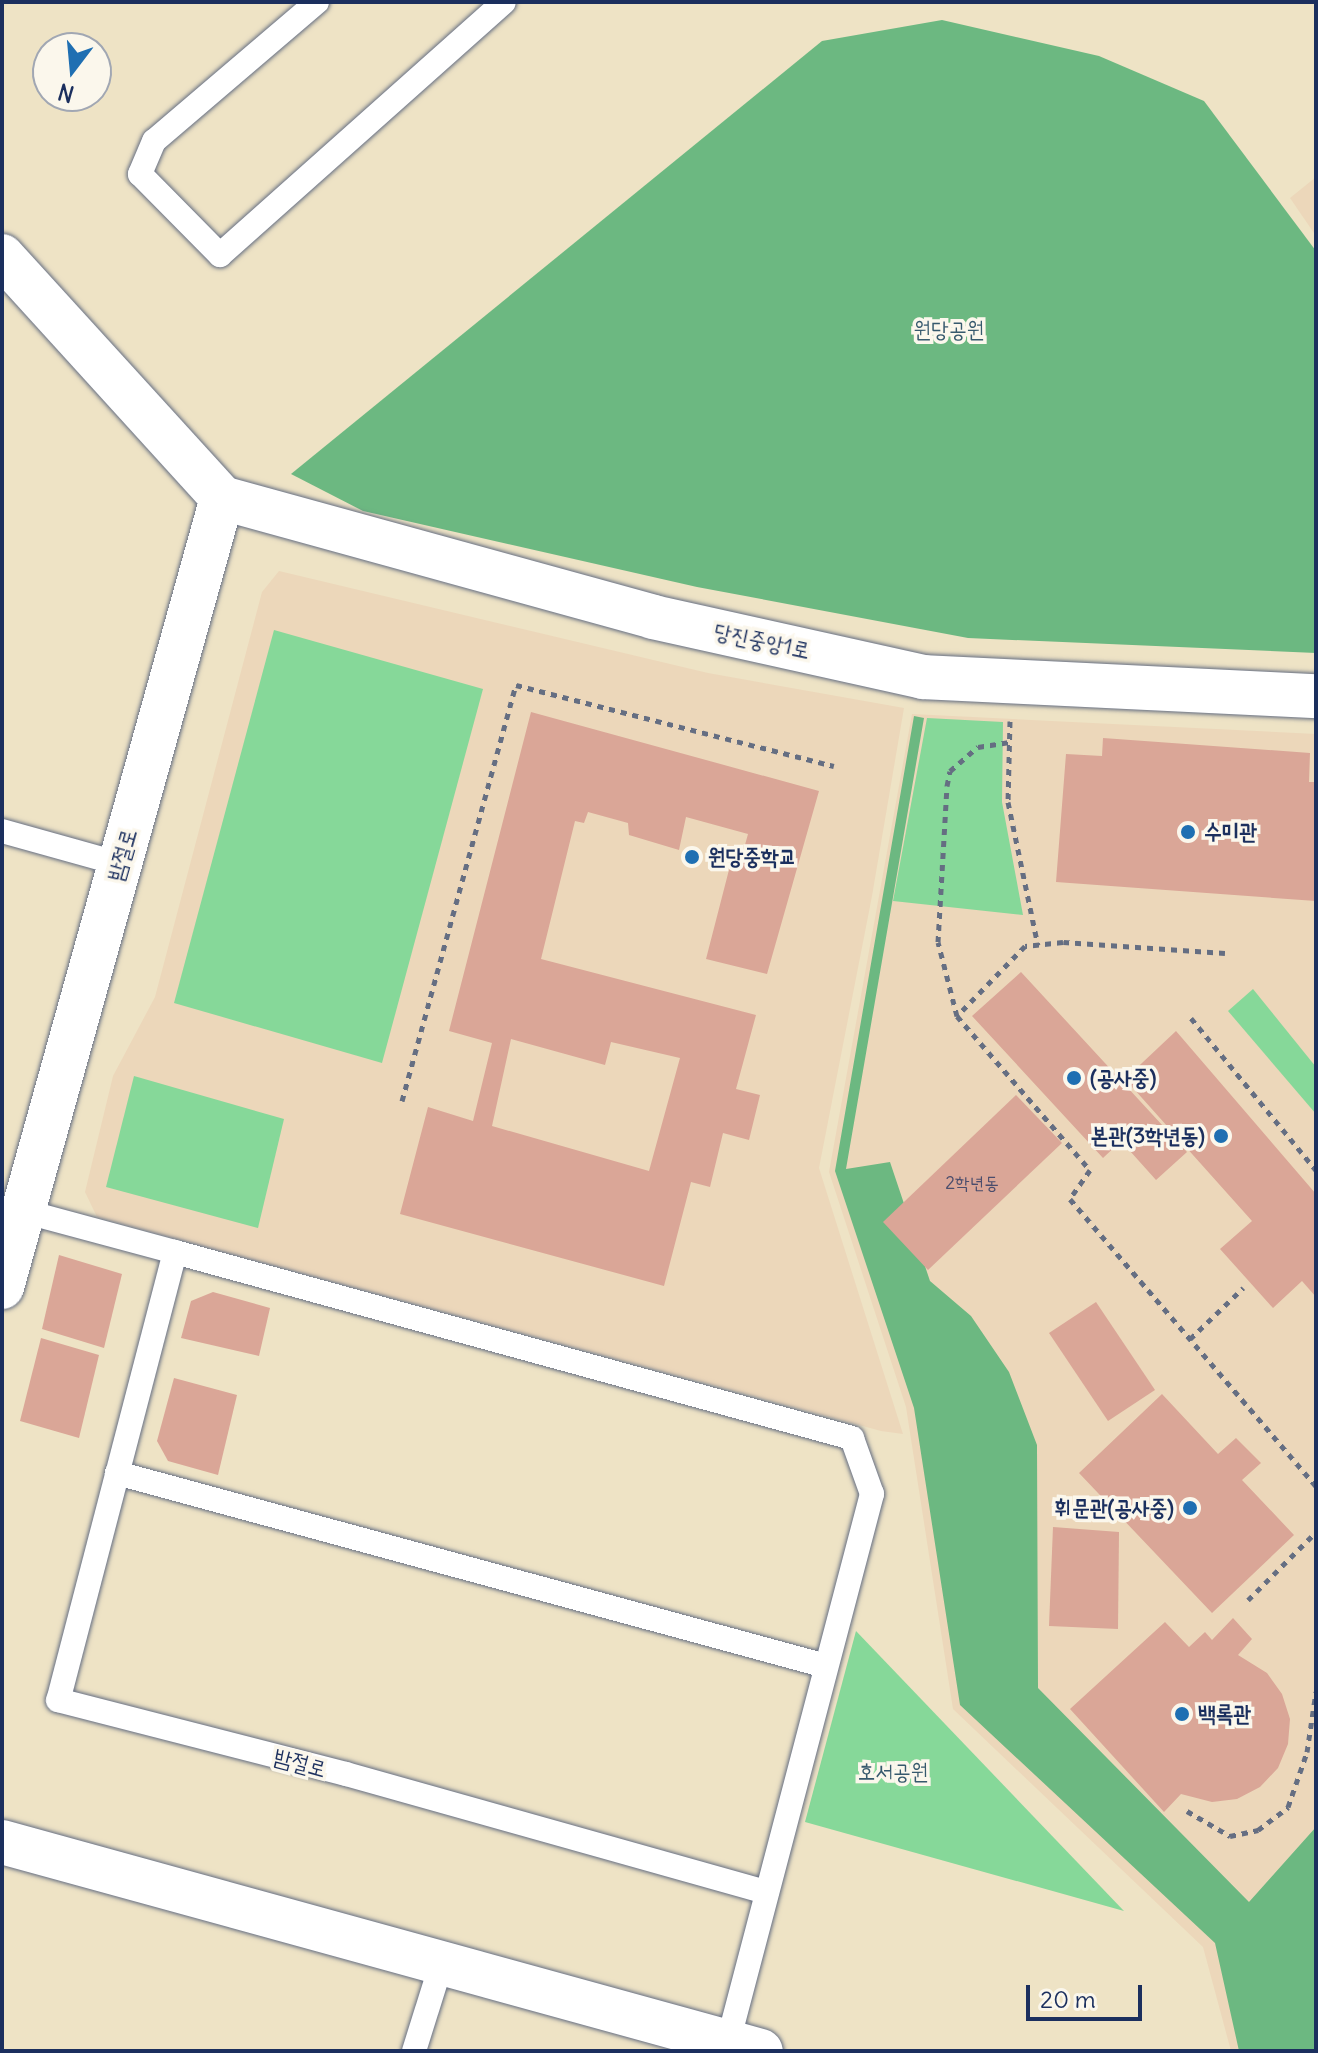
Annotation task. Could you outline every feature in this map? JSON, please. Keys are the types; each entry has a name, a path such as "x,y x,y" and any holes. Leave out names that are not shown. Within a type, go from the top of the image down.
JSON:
{"street":[{"path":"2,256 222,498"},
{"name":"당진중앙1로","path":"222,498 653,617 923,677 1316,696"},
{"name":"밤절로","path":"2,1287 222,498"},
{"path":"2,1842 744,2047"}],"lane":[{"path":"317,2 154,141 140,174 220,255 504,2"},
{"path":"2,831 120,864"},
{"path":"23,1211 852,1438 872,1494 767,1892 744,2047"},
{"name":"밤절로","path":"175,1252 58,1700 346,1774 767,1892"},
{"path":"117,1473 826,1666"},
{"path":"414,2051 441,1965"}],"path":[{"path":"402,1101 516,685 834,766"},
{"path":"1010,710 1008,802 1038,945"},
{"path":"1010,742 978,747 950,771 947,786 938,942 957,1016 1090,1170 1070,1199 1316,1486"},
{"path":"957,1016 1025,946 1137,946 1225,953"},
{"path":"1191,1018 1316,1170"},
{"path":"1190,1339 1243,1288"},
{"path":"1248,1600 1316,1532"},
{"path":"1187,1811 1230,1836 1258,1830 1288,1807 1307,1752 1316,1692"}],"shaded area":[{"path":"1316,177 1316,236 1290,198"},
{"name":"원당중학교","path":"279,571 708,673 904,708 872,896 819,1168 903,1434 881,1431 97,1217 85,1192 113,1076 155,997 262,592"},
{"path":"912,714 1316,734 1316,2051 1231,2051 1203,1947 953,1709 906,1407 829,1172"}],"green space":[{"name":"원당공원","path":"942,20 1099,56 1204,101 1316,251 1316,653 968,638 697,587 363,511 291,474 822,41"},
{"path":"274,630 483,689 382,1063 174,1003"},
{"path":"914,716 924,718 846,1169 890,1162 930,1281 971,1316 1009,1372 1037,1445 1038,1688 1249,1902 1316,1827 1316,2051 1239,2051 1215,1943 960,1705 914,1408 835,1171"},
{"path":"927,718 1003,722 1002,802 1023,915 893,901"},
{"path":"1253,989 1316,1067 1316,1114 1228,1011"},
{"path":"134,1076 284,1119 258,1228 106,1187"},
{"name":"호서공원","path":"856,1631 1124,1911 805,1822"}],"building":[{"path":"531,712 819,791 767,974 706,959 731,862 740,863 748,834 686,817 679,850 629,835 628,823 588,812 584,823 575,821 541,959 756,1015 736,1089 760,1095 749,1140 723,1133 710,1187 691,1182 664,1286 400,1214 428,1107 473,1121 492,1043 449,1031","holes":["511,1039 605,1065 611,1042 680,1058 649,1171 492,1126"]},
{"name":"수미관","path":"1103,738 1310,753 1309,782 1316,782 1316,901 1056,882 1066,754 1102,756"},
{"name":"(공사중)","path":"1021,972 1187,1152 1156,1180 1121,1141 1103,1158 972,1016"},
{"name":"본관(3학년동)","path":"1176,1031 1316,1194 1316,1297 1302,1281 1273,1308 1220,1249 1252,1221 1125,1079"},
{"path":"1016,1095 1062,1143 928,1270 883,1222"},
{"path":"59,1255 122,1274 104,1348 42,1329"},
{"path":"213,1292 270,1308 259,1356 181,1338 191,1301"},
{"path":"1096,1302 1155,1390 1108,1421 1049,1333"},
{"path":"41,1338 99,1355 79,1438 20,1421"},
{"path":"174,1378 237,1395 218,1475 168,1461 157,1441"},
{"name":"휘문관(공사중)","path":"1162,1394 1218,1454 1236,1438 1261,1463 1242,1480 1294,1535 1212,1613 1079,1473"},
{"path":"1053,1527 1119,1532 1118,1629 1049,1626"},
{"name":"백록관","path":"1233,1618 1252,1639 1238,1655 1267,1673 1282,1694 1290,1719 1288,1744 1278,1768 1260,1787 1237,1799 1212,1802 1181,1794 1164,1812 1070,1709 1165,1622 1189,1647 1205,1632 1212,1640"}],"place":[{"name":"수미관","path":"1188,832"},
{"name":"원당중학교","path":"692,857"},
{"name":"(공사중)","path":"1074,1078"},
{"name":"본관(3학년동)","path":"1221,1136"},
{"name":"휘문관(공사중)","path":"1190,1508"},
{"name":"백록관","path":"1182,1714"}]}
